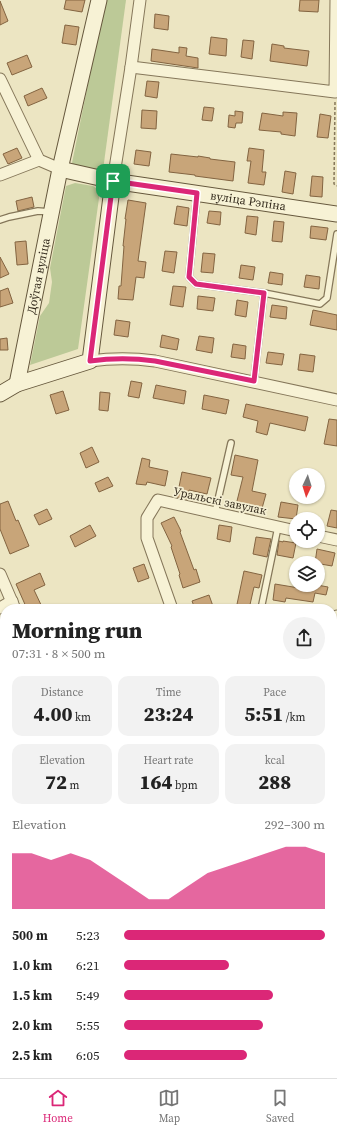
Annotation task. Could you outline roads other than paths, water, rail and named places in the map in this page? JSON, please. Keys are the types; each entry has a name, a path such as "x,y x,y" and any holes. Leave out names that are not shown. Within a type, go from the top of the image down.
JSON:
{"street":[{"name":"Доўгая вуліца","path":"17,384 60,169 99,0"},
{"path":"90,361 113,181 140,0"},
{"path":"131,67 335,92 336,0"},
{"path":"0,79 39,160 60,169 113,181"},
{"path":"0,175 39,160"},
{"name":"вуліца Рэпіна","path":"113,181 337,214"},
{"path":"0,394 17,384 90,361 108,359 140,359 254,381 337,400"},
{"name":"Уральскі завулак","path":"170,604 147,538 147,518 158,500 289,529"},
{"path":"325,537 337,540"},
{"path":"0,574 13,604"}],"lane":[{"path":"197,193 189,277 196,284 264,293 320,304 328,298 337,234"},
{"path":"0,220 38,211 51,212"},
{"path":"254,381 264,293"},
{"path":"215,513 232,443"},
{"path":"262,604 278,527"}]}
